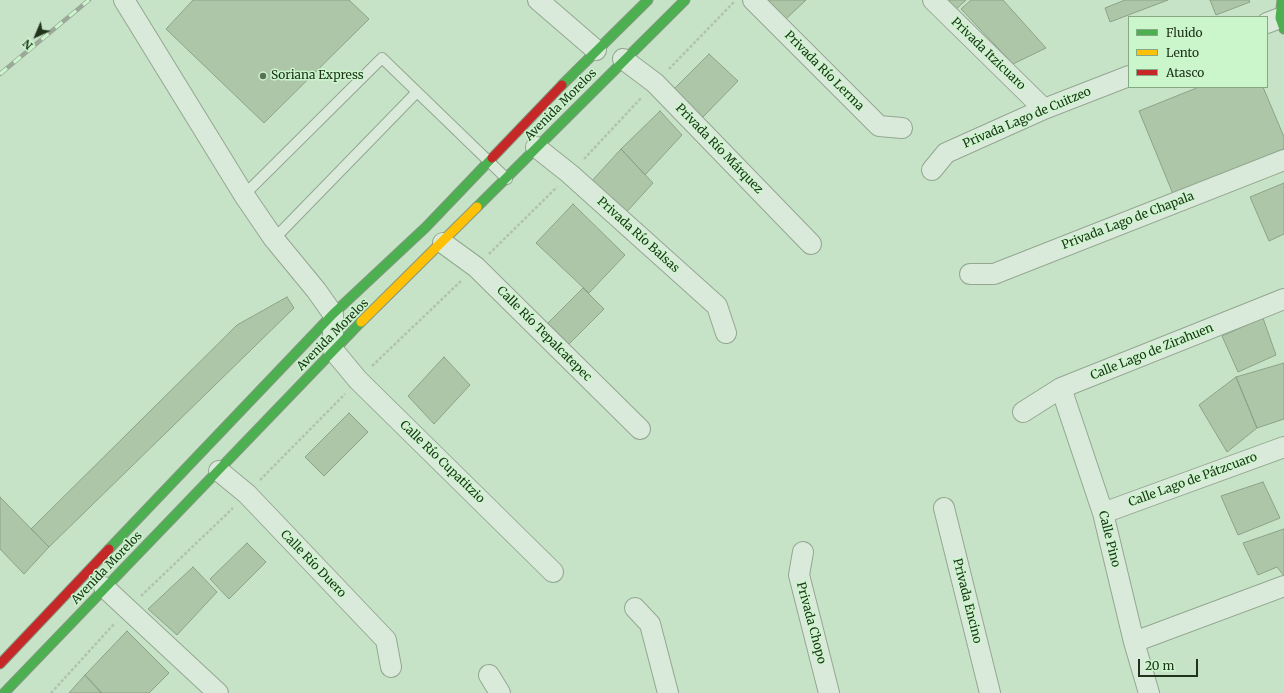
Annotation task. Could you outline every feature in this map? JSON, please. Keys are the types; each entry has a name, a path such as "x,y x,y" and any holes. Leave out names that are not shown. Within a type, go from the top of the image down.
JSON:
{"main road":[{"name":"Avenida Morelos","path":"4,693 51,627 333,314 426,227 596,50 648,0"},
{"name":"Avenida Morelos","path":"0,664 104,587 219,471 333,350 443,243 623,59 685,0"}],"street":[{"path":"124,0 176,87 244,195 274,239 316,290 333,314 333,350"},
{"path":"538,0 596,50"},
{"name":"Privada Río Lerma","path":"753,0 879,126 902,128"},
{"name":"Privada Itzicuaro","path":"932,0 1044,109"},
{"name":"Privada Río Márquez","path":"623,59 655,83 811,244"},
{"name":"Privada Lago de Cuitzeo","path":"932,170 946,153 1044,109 1128,76"},
{"name":"Privada Río Balsas","path":"536,147 570,174 717,306 726,333"},
{"name":"Privada Lago de Chapala","path":"970,274 994,274 1284,160"},
{"name":"Calle Río Tepalcatepec","path":"443,243 476,266 640,430"},
{"name":"Calle Lago de Zirahuen","path":"1023,412 1061,388 1284,299"},
{"name":"Calle Río Cupatitzio","path":"333,350 358,380 553,572"},
{"name":"Calle Pino","path":"1061,388 1103,512 1134,642 1149,693"},
{"name":"Calle Lago de Pátzcuaro","path":"1103,512 1284,447"},
{"name":"Calle Río Duero","path":"219,471 247,494 386,640 391,667"},
{"name":"Privada Encino","path":"944,508 990,693"},
{"name":"Privada Chopo","path":"804,552 798,575 829,693"},
{"path":"1134,642 1284,586"},
{"path":"104,587 218,693"},
{"path":"635,608 650,624 668,693"},
{"path":"489,675 500,693"}],"lane":[{"path":"244,195 382,58 416,93 506,179"},
{"path":"274,239 416,93"}],"path":[{"path":"51,693 128,609 247,494 358,380 570,174 655,83 736,0"}],"building":[{"name":"Soriana Express","path":"193,0 349,0 369,19 264,123 166,29"},
{"path":"768,0 806,0 786,19"},
{"path":"939,0 966,0 951,14"},
{"path":"971,0 1003,0 1046,48 1013,64 961,9"},
{"path":"1125,0 1168,0 1110,22 1105,8"},
{"path":"1210,0 1249,0 1250,2 1216,15"},
{"path":"709,54 738,81 703,117 674,89"},
{"path":"1196,88 1263,88 1284,137 1284,149 1173,194 1139,111"},
{"path":"660,111 682,135 645,175 621,149"},
{"path":"621,149 653,183 622,217 589,184"},
{"path":"1284,183 1284,234 1269,241 1250,197"},
{"path":"573,204 625,255 589,293 536,243"},
{"path":"583,288 604,309 569,344 548,323"},
{"path":"287,297 294,308 49,547 31,529 237,325"},
{"path":"1263,318 1276,355 1238,372 1222,336"},
{"path":"444,357 470,385 434,424 408,396"},
{"path":"1284,363 1284,419 1257,428 1236,377"},
{"path":"1236,377 1257,428 1227,452 1199,405"},
{"path":"349,413 368,432 324,476 305,457"},
{"path":"1263,482 1280,518 1238,535 1221,496"},
{"path":"0,497 49,547 24,574 0,549"},
{"path":"1284,529 1284,576 1277,567 1258,575 1243,543"},
{"path":"247,543 266,562 229,599 210,579"},
{"path":"193,567 217,592 177,635 148,609"},
{"path":"127,631 169,673 149,693 102,693 85,675"},
{"path":"85,675 101,693 69,693"}],"railway":[{"path":"0,74 89,0"}],"traffic: fast":[{"path":"562,85 648,0"},
{"path":"477,207 685,0"},
{"path":"1282,0 1280,18 1284,29"},
{"path":"109,549 333,314 426,227 492,158"},
{"path":"4,693 361,322"}],"traffic: slow":[{"path":"361,322 477,207"}],"traffic: jam":[{"path":"492,158 562,85"},
{"path":"0,664 109,549"}],"place":[{"name":"Soriana Express","path":"263,76"}]}
